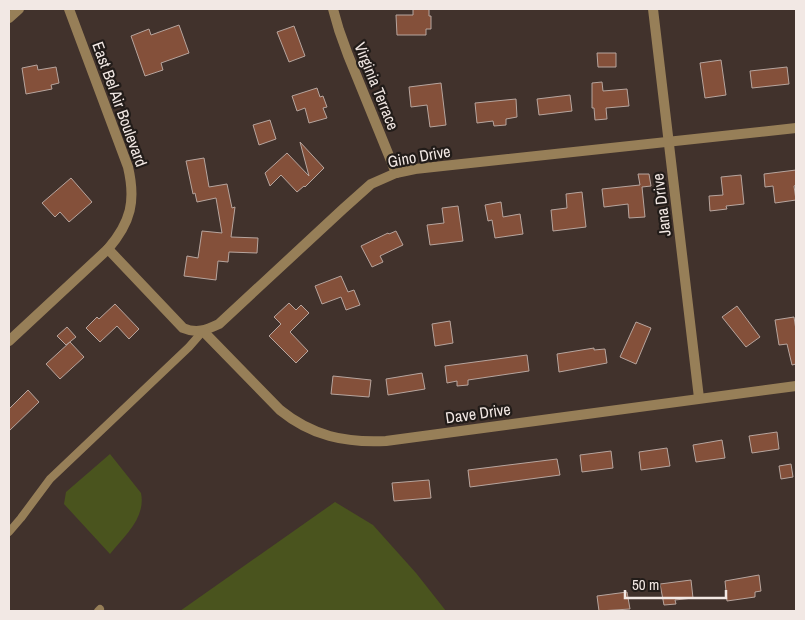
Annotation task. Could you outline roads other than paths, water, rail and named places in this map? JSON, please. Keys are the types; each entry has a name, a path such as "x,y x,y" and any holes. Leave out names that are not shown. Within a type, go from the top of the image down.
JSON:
{"street":[{"path":"9,18 19,9"},
{"name":"East Bel Air Boulevard","path":"9,341 108,249 118,238 131,211 131,181 108,112 69,9"},
{"name":"Virginia Terrace","path":"333,9 345,47 396,173"},
{"name":"Jana Drive","path":"653,9 699,398"},
{"name":"Gino Drive","path":"203,331 219,324 371,184 396,173 416,169 796,128"},
{"path":"108,249 183,328 192,332 203,331"},
{"name":"Dave Drive","path":"203,331 280,410 293,420 323,434 355,442 386,441 796,386"}],"lane":[{"path":"9,532 50,479 189,347 203,331"}]}
